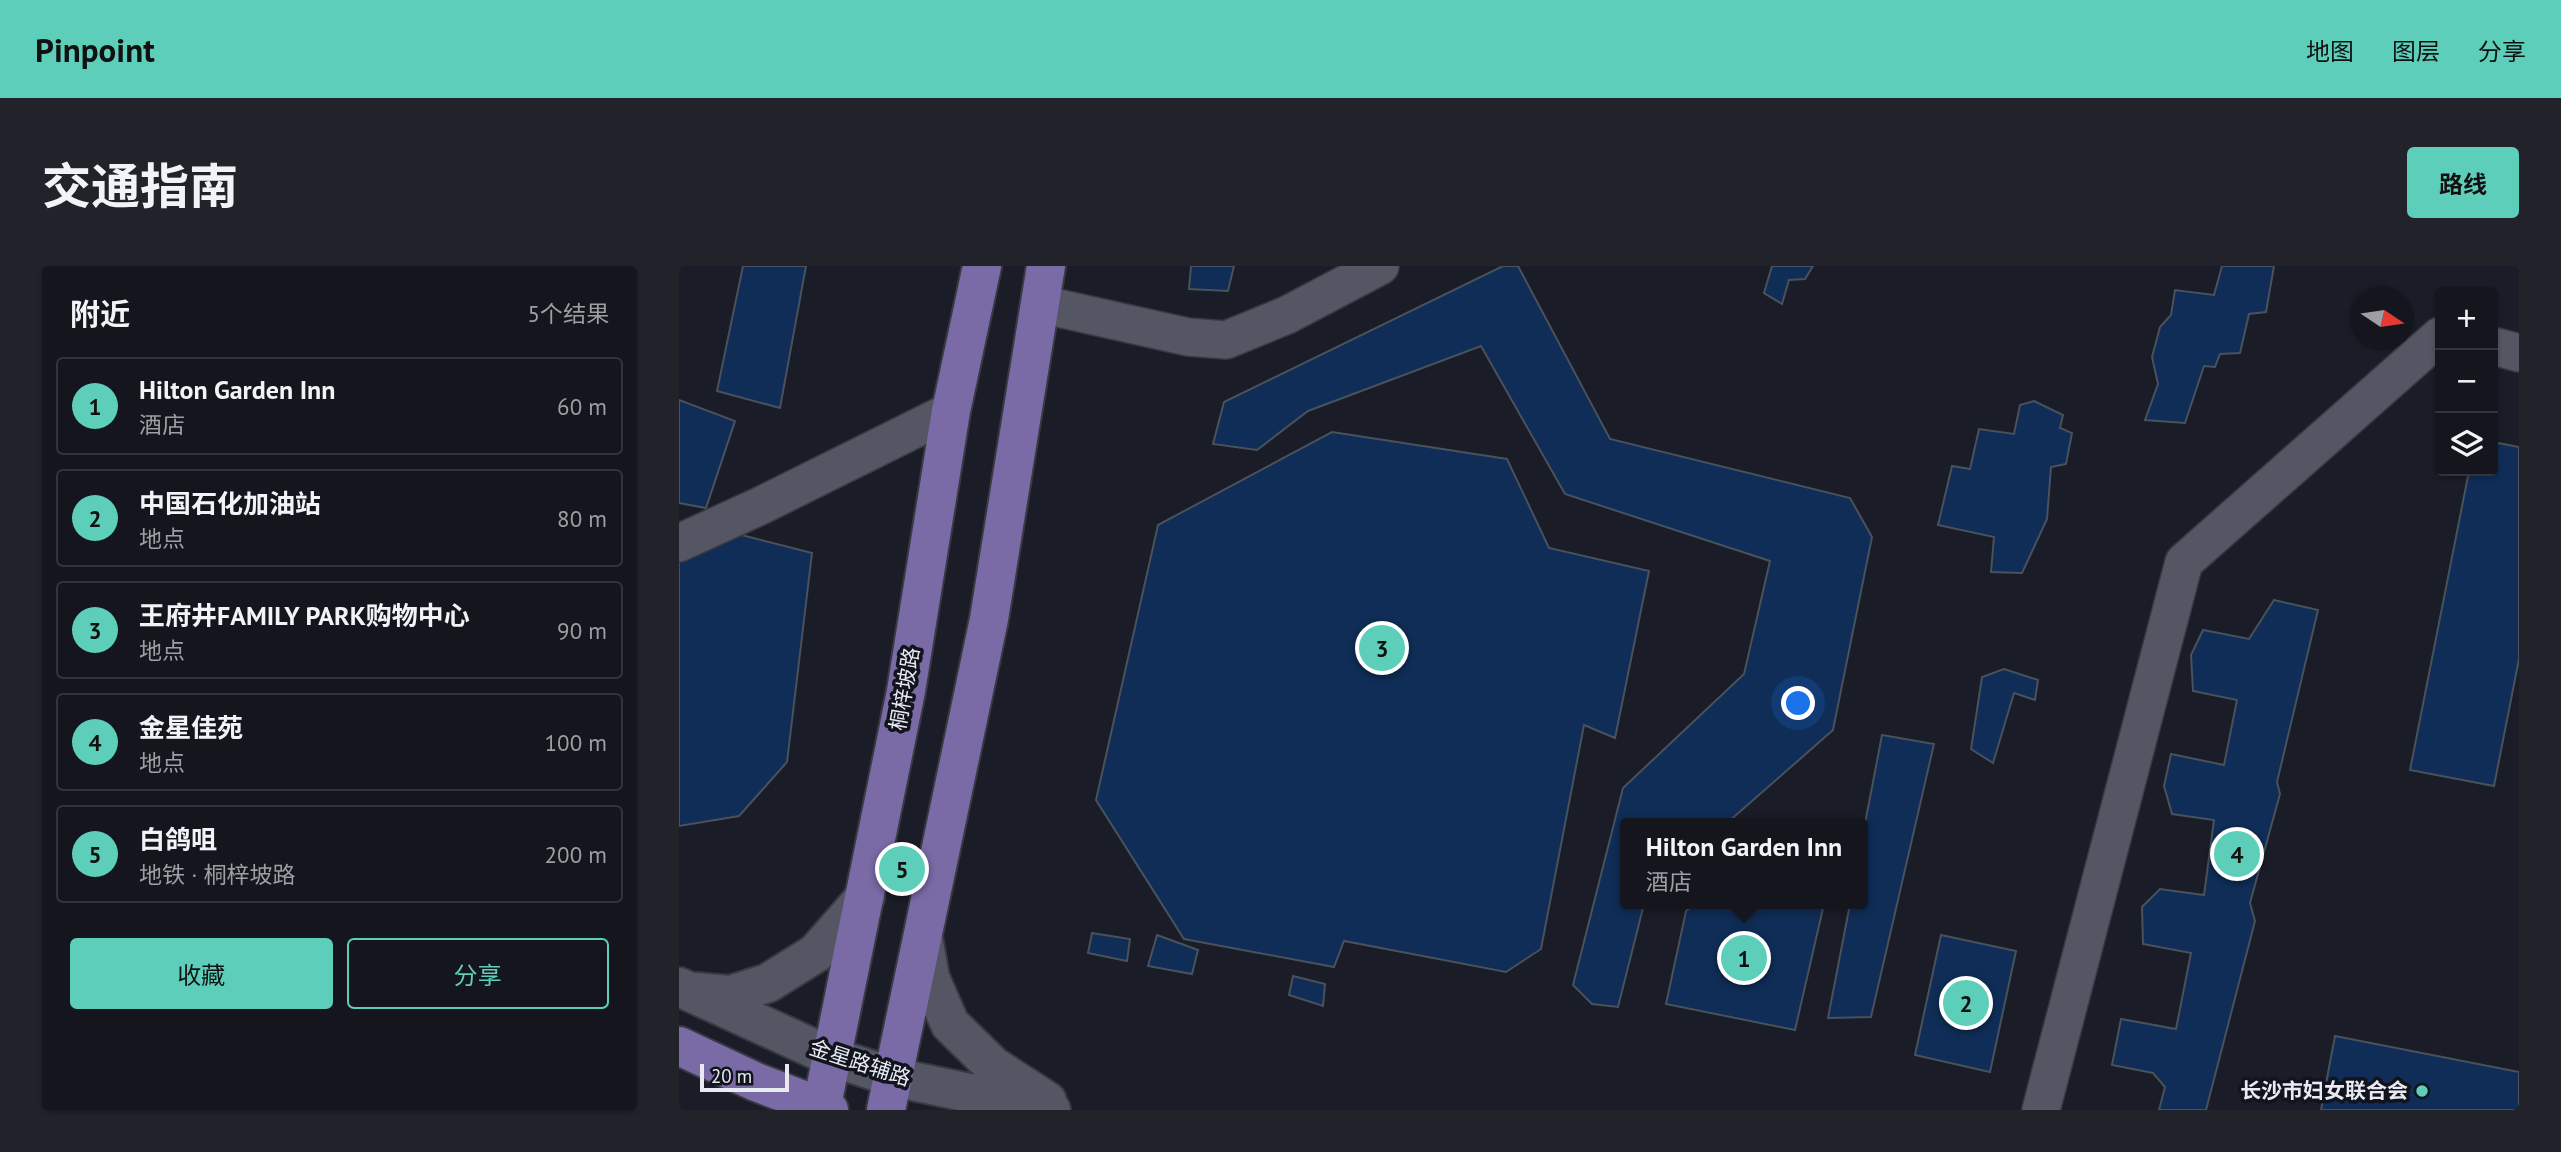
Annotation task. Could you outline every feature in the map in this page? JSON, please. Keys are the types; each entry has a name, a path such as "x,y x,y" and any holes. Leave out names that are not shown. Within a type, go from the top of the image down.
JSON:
{"main road":[{"name":"桐梓坡路","path":"824,1109 832,1057 906,691 951,411 982,266"},
{"path":"890,1093 989,619 1046,266"},
{"path":"679,1046 756,1082 824,1109"}],"street":[{"path":"1039,304 1188,337 1226,340 1287,316 1380,266"},
{"path":"2041,1110 2185,562 2435,340"},
{"path":"2498,347 2519,353"},
{"path":"679,543 951,411"},
{"path":"684,989 730,995 768,983 816,953 865,897"},
{"path":"923,937 930,978 950,1024 993,1066 1060,1110"},
{"name":"金星路辅路","path":"684,989 832,1057 890,1093 1051,1110"}],"building":[{"path":"743,266 806,266 780,408 717,391"},
{"path":"1191,266 1234,266 1228,291 1189,289"},
{"path":"1503,266 1518,266 1610,439 1850,498 1872,537 1833,730 1733,818 1620,818 1620,909 1643,909 1618,1007 1592,1004 1573,985 1623,788 1744,674 1770,561 1565,494 1481,346 1308,411 1257,450 1213,444 1224,402"},
{"path":"1772,266 1813,266 1805,279 1789,280 1782,304 1764,293"},
{"path":"2222,266 2274,266 2266,312 2249,314 2240,353 2220,354 2215,367 2204,366 2185,423 2145,420 2158,384 2152,357 2160,327 2171,315 2175,290 2214,295"},
{"path":"679,400 735,421 706,508 679,503"},
{"path":"2034,401 2063,415 2060,428 2072,433 2066,464 2051,467 2047,519 2022,573 1991,572 1994,537 1938,525 1952,466 1970,469 1979,429 2014,434 2020,405"},
{"path":"1332,432 1507,459 1549,548 1649,571 1615,738 1584,725 1541,949 1506,972 1344,941 1334,967 1184,939 1096,800 1158,525"},
{"path":"2498,443 2519,447 2519,659 2494,786 2410,770 2468,476 2498,476"},
{"path":"722,530 812,553 787,762 739,816 679,826 679,542"},
{"path":"2274,600 2318,610 2277,782 2280,794 2250,903 2255,921 2206,1110 2159,1110 2165,1087 2153,1073 2112,1065 2121,1019 2176,1029 2191,953 2143,944 2142,907 2160,889 2204,895 2214,820 2172,814 2164,786 2171,754 2224,765 2237,700 2193,691 2191,655 2203,630 2249,639"},
{"path":"2004,669 2038,680 2035,700 2014,693 1993,763 1971,749 1982,677"},
{"path":"1882,735 1934,744 1871,1017 1828,1018 1849,909 1868,909 1866,818"},
{"path":"1823,909 1795,1030 1666,1004 1686,911"},
{"path":"1092,933 1130,939 1127,961 1088,953"},
{"path":"1157,935 1198,950 1192,974 1148,966"},
{"path":"1941,935 2016,951 1990,1072 1915,1055"},
{"path":"1293,976 1325,984 1323,1006 1289,995"},
{"name":"长沙市妇女联合会","path":"2335,1036 2519,1072 2519,1110 2321,1110"}],"place":[{"name":"王府井FAMILY PARK购物中心","path":"1382,648"},
{"name":"金星佳苑","path":"2237,854"},
{"name":"白鸽咀","path":"902,869"},
{"name":"Hilton Garden Inn","path":"1744,958"},
{"name":"中国石化加油站","path":"1966,1003"},
{"name":"长沙市妇女联合会","path":"2422,1091"}]}
